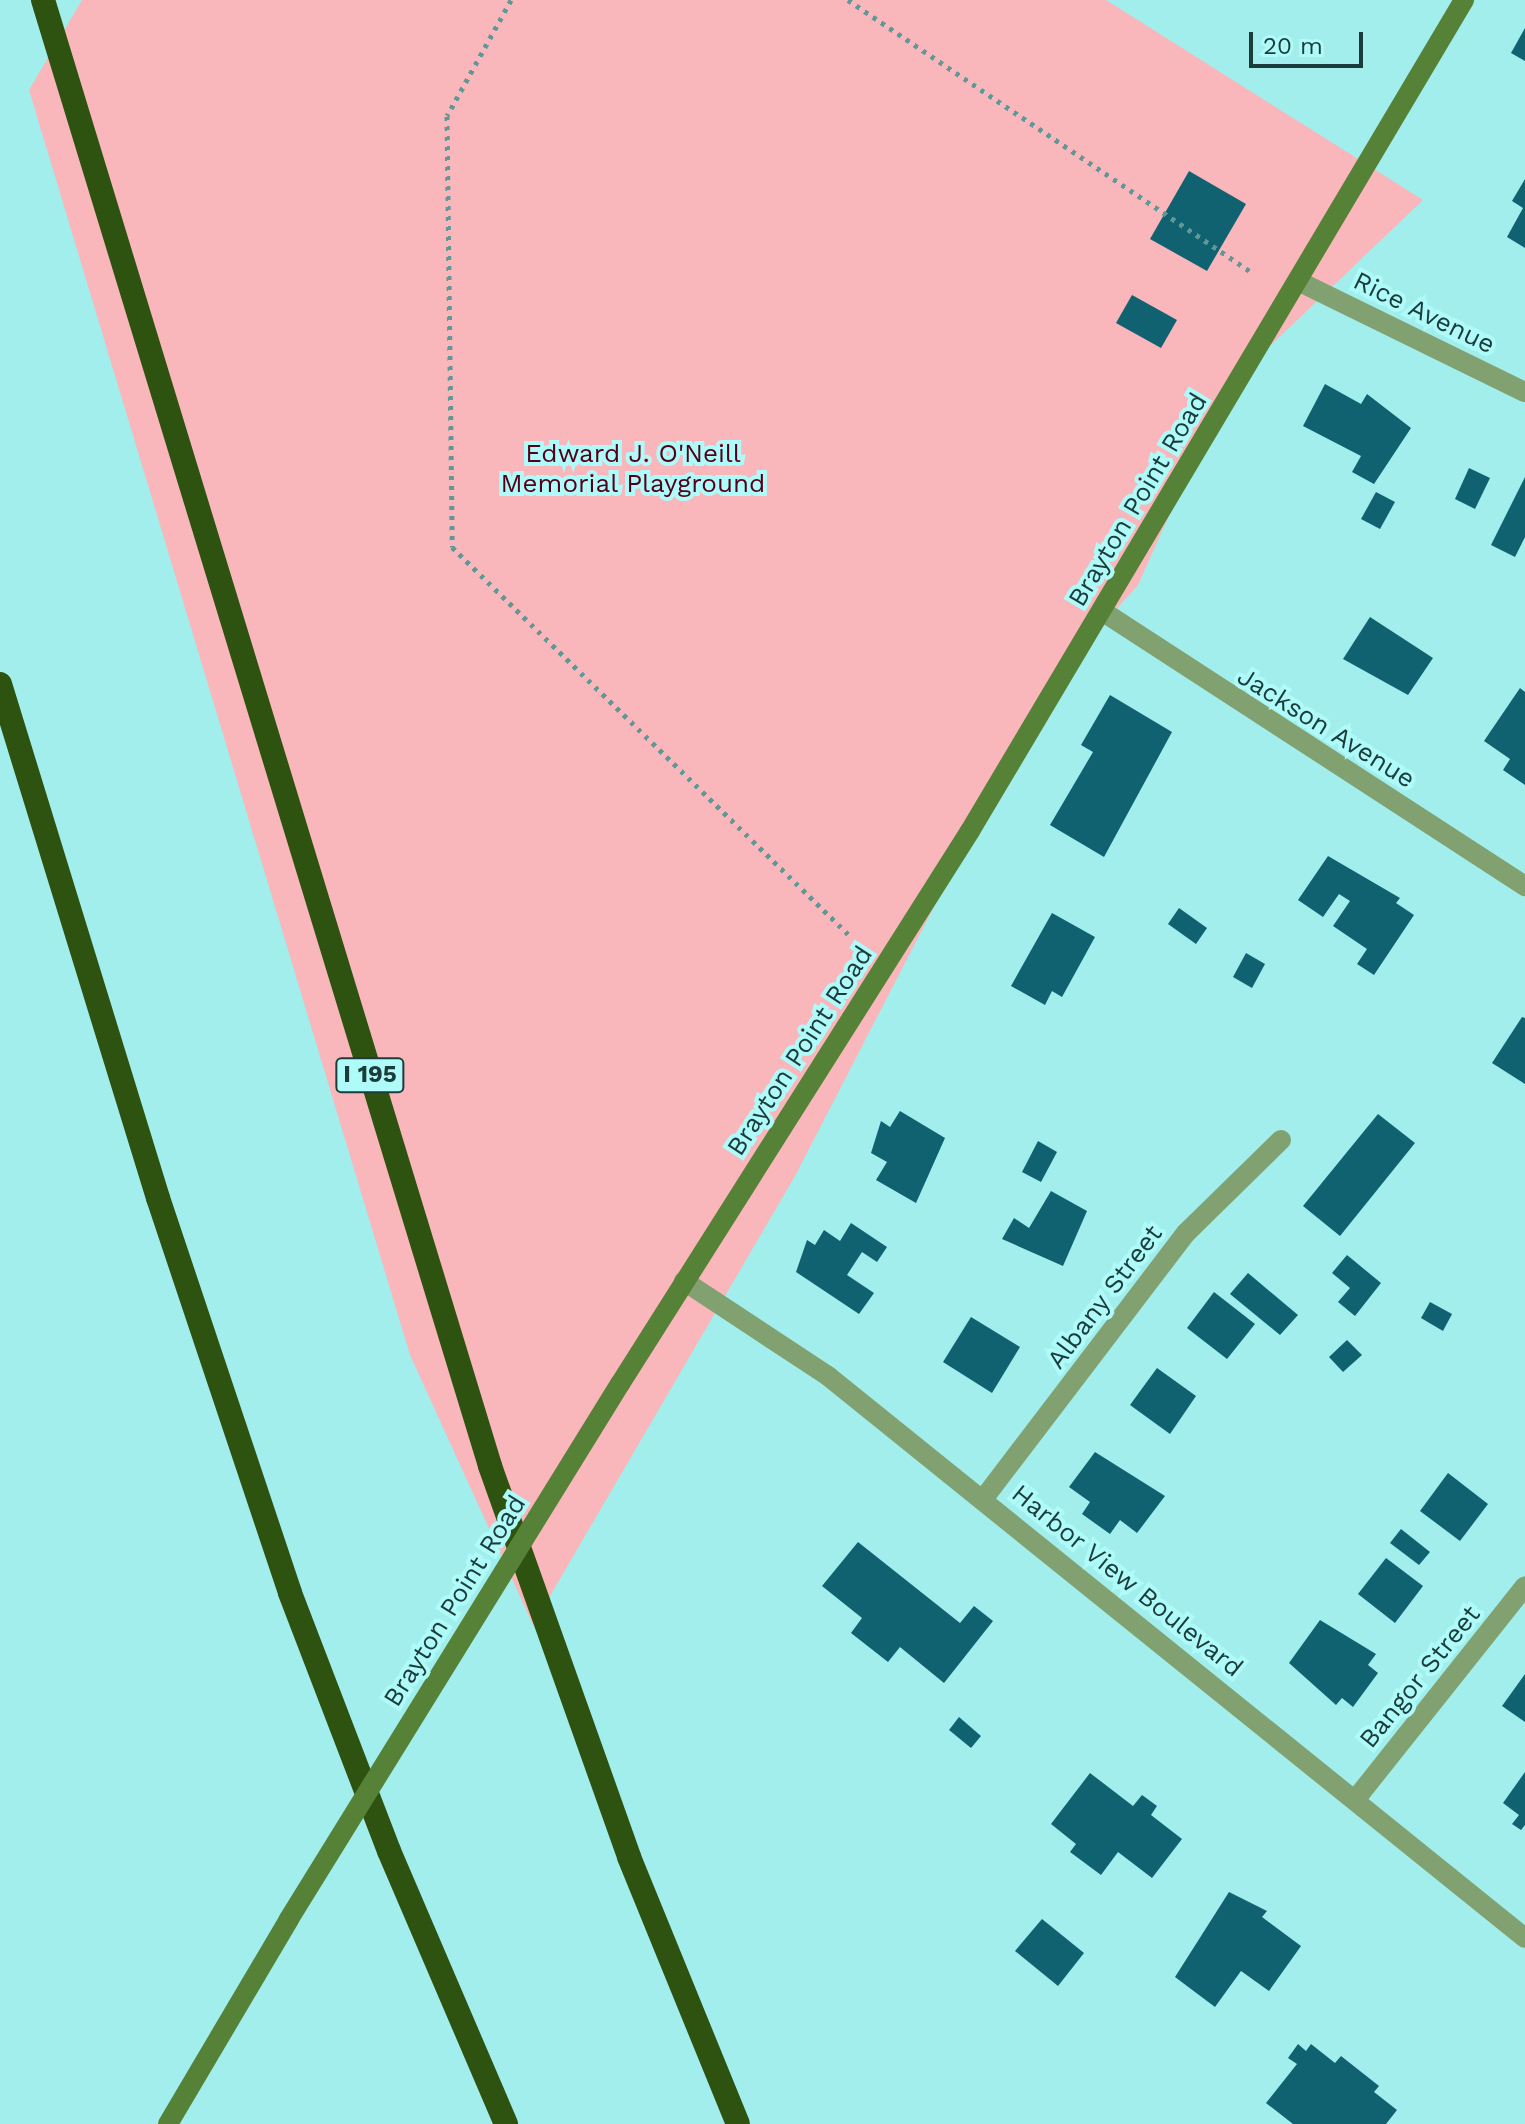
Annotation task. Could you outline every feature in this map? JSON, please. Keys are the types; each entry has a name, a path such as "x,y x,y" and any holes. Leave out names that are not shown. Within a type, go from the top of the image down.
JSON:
{"highway":[{"name":"I 195","path":"45,4 490,1466 629,1857 738,2124"},
{"path":"0,684 274,1548 389,1851 506,2124"}],"street":[{"name":"Brayton Point Road","path":"168,2124 289,1919 684,1281 822,1072 1300,282 1464,0"},
{"name":"Rice Avenue","path":"1300,282 1525,392"},
{"name":"Jackson Avenue","path":"1102,611 1525,886"},
{"name":"Albany Street","path":"984,1498 1186,1233 1281,1140"},
{"name":"Harbor View Boulevard","path":"684,1281 828,1376 984,1498 1525,1938"},
{"name":"Bangor Street","path":"1355,1800 1525,1586"}],"path":[{"path":"511,0 447,116 452,547 848,934"},
{"path":"848,0 1250,271"}],"green space":[{"name":"Edward J. O'Neill Memorial Playground","path":"82,0 1106,0 1423,200 1226,388 1138,585 1049,684 795,1176 533,1625 410,1355 29,90"}],"building":[{"path":"1525,28 1525,61 1511,53"},
{"path":"1189,171 1246,204 1207,271 1150,239"},
{"path":"1525,179 1525,248 1507,237 1523,208 1512,201"},
{"path":"1132,295 1177,320 1161,348 1116,323"},
{"path":"1325,384 1361,404 1367,394 1411,428 1374,484 1352,472 1361,456 1303,426"},
{"path":"1469,468 1490,478 1475,509 1455,499"},
{"path":"1525,477 1525,537 1515,557 1491,545"},
{"path":"1376,492 1395,502 1380,529 1361,519"},
{"path":"1370,617 1433,658 1408,695 1343,659"},
{"path":"1520,688 1525,692 1525,785 1503,770 1510,759 1484,741"},
{"path":"1110,695 1172,732 1104,857 1050,825 1093,752 1081,745"},
{"path":"1328,856 1400,898 1396,903 1414,915 1374,975 1357,964 1367,949 1333,926 1350,901 1339,894 1323,917 1298,900"},
{"path":"1179,908 1207,928 1196,944 1168,924"},
{"path":"1052,913 1095,937 1062,997 1052,991 1045,1005 1011,986"},
{"path":"1246,953 1265,964 1252,988 1233,977"},
{"path":"1522,1017 1525,1018 1525,1084 1492,1063"},
{"path":"900,1111 945,1138 916,1203 876,1180 887,1162 871,1153 881,1121 890,1127"},
{"path":"1378,1114 1415,1143 1340,1236 1303,1206"},
{"path":"1038,1141 1057,1152 1041,1182 1022,1172"},
{"path":"1051,1191 1087,1211 1063,1266 1002,1239 1014,1218 1029,1228"},
{"path":"851,1223 887,1247 877,1262 862,1252 847,1275 874,1293 859,1314 796,1272 807,1240 815,1245 824,1230 840,1241"},
{"path":"1347,1255 1381,1283 1355,1316 1338,1302 1350,1288 1332,1273"},
{"path":"1248,1273 1298,1315 1280,1335 1230,1294"},
{"path":"1214,1292 1255,1324 1227,1359 1187,1328"},
{"path":"1430,1302 1452,1314 1443,1331 1421,1318"},
{"path":"971,1317 1020,1347 992,1393 943,1362"},
{"path":"1347,1340 1362,1355 1343,1372 1329,1357"},
{"path":"1157,1368 1196,1396 1170,1434 1130,1405"},
{"path":"1095,1452 1165,1496 1137,1533 1120,1520 1110,1534 1082,1514 1090,1502 1069,1487"},
{"path":"1448,1473 1488,1504 1460,1541 1420,1511"},
{"path":"1401,1529 1430,1552 1419,1565 1390,1543"},
{"path":"858,1542 960,1623 974,1606 993,1621 944,1683 900,1647 888,1662 851,1633 862,1618 822,1586"},
{"path":"1386,1558 1423,1586 1395,1623 1358,1594"},
{"path":"1320,1620 1376,1654 1368,1665 1378,1673 1353,1707 1342,1698 1336,1705 1289,1663"},
{"path":"1525,1674 1525,1722 1502,1706"},
{"path":"959,1717 981,1736 971,1748 949,1730"},
{"path":"1525,1772 1525,1825 1521,1830 1512,1824 1519,1815 1503,1803"},
{"path":"1090,1773 1133,1806 1142,1795 1157,1806 1151,1815 1182,1839 1152,1878 1118,1852 1101,1875 1070,1852 1076,1844 1051,1824"},
{"path":"1229,1892 1267,1911 1262,1917 1301,1946 1269,1991 1241,1971 1215,2007 1175,1977"},
{"path":"1042,1919 1084,1953 1058,1986 1015,1951"},
{"path":"1298,2044 1306,2051 1311,2044 1335,2063 1341,2056 1379,2086 1374,2092 1397,2110 1386,2124 1293,2124 1266,2103 1297,2064 1288,2058"}]}
